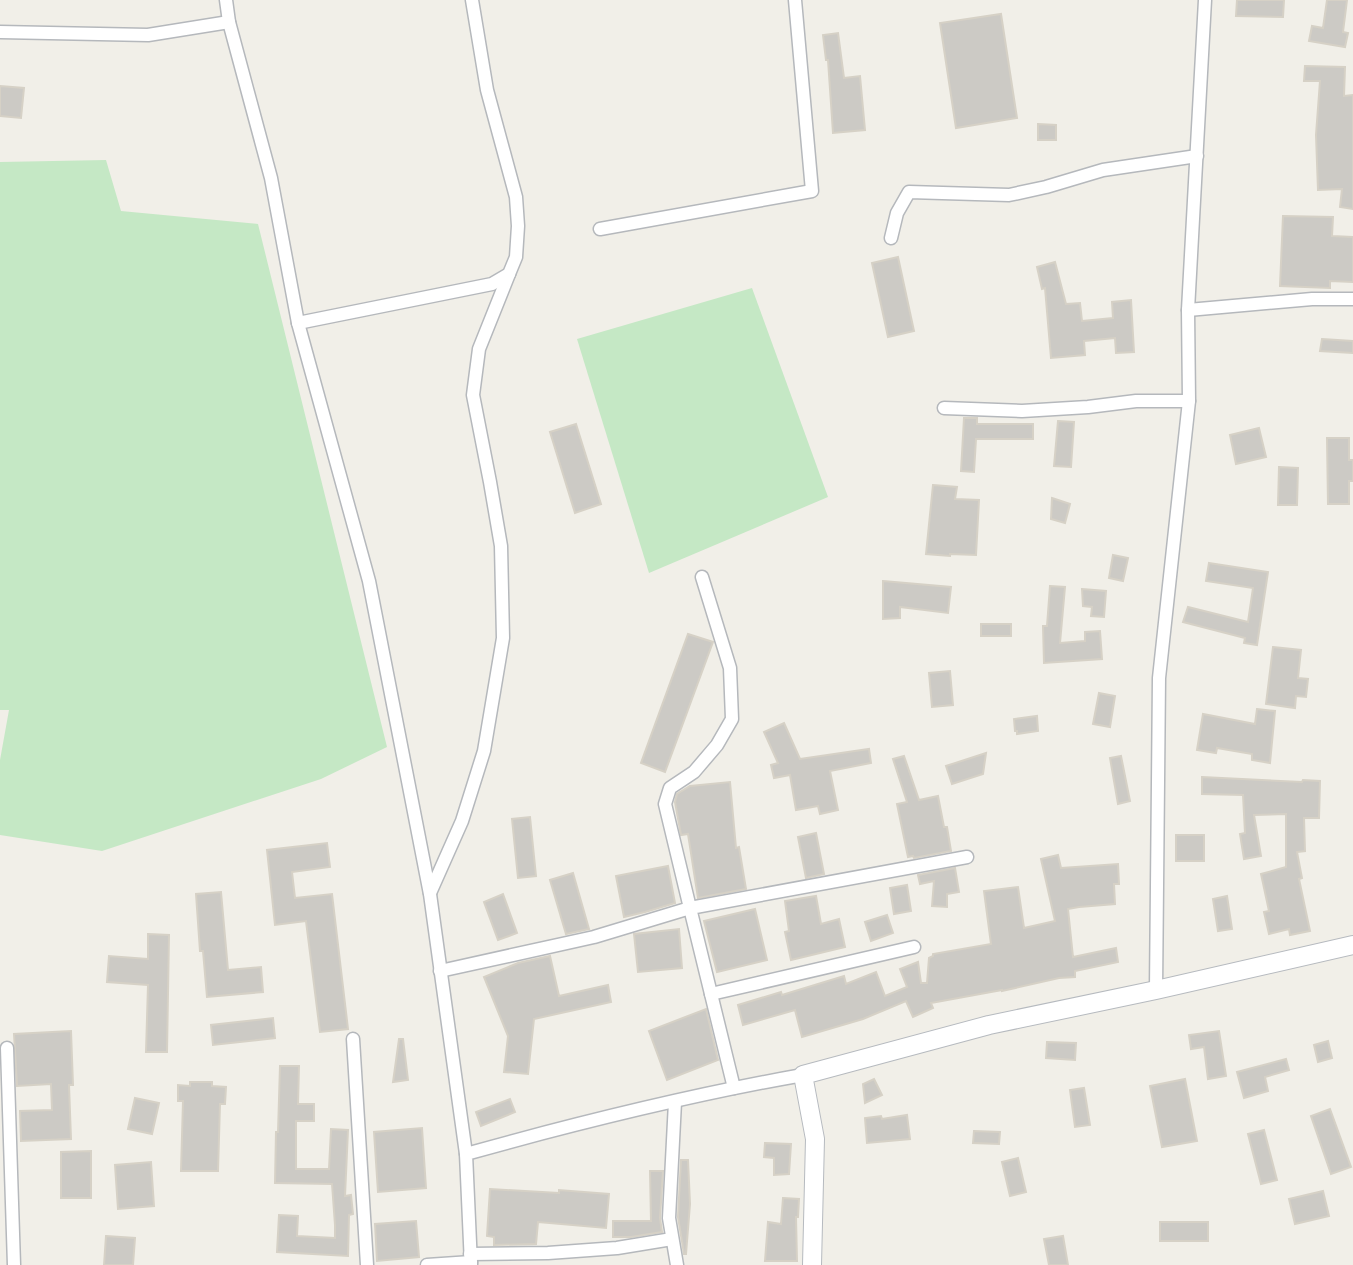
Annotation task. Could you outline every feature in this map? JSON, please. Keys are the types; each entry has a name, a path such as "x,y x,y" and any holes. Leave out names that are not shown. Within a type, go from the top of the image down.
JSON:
{"street":[{"path":"226,0 229,22 271,178 298,323 369,581 430,894 466,1154 471,1260"},
{"path":"430,894 462,821 484,751 503,638 500,546 491,482 473,395 479,349 516,257 519,226 516,197 487,90 472,0"},
{"path":"600,229 812,191 795,0"},
{"path":"1156,990 1159,678 1189,401 1188,310 1205,0"},
{"path":"0,32 148,35 229,22"},
{"path":"891,238 897,213 909,192 1009,195 1103,170 1197,156"},
{"path":"298,323 492,284 509,274"},
{"path":"1188,310 1312,299 1353,299"},
{"path":"944,408 1022,411 1136,401 1189,401"},
{"path":"702,577 730,668 732,719 717,745 694,772 670,788 664,804 734,1087"},
{"path":"440,971 593,937 690,908 967,857"},
{"path":"466,1154 734,1087 803,1075 989,1025 1353,945"},
{"path":"711,994 914,947"},
{"path":"353,1039 367,1265"},
{"path":"7,1048 14,1265"},
{"path":"803,1075 815,1139 812,1265"},
{"path":"675,1102 669,1218 677,1265"},
{"path":"428,1265 618,1248 672,1239"}],"green space":[{"path":"106,160 121,211 258,224 387,747 321,779 102,851 0,835 0,760 9,710 0,710 0,162"},
{"path":"752,288 828,497 649,573 577,339"}],"building":[{"path":"1237,0 1284,0 1283,17 1236,16"},
{"path":"1327,0 1347,0 1343,32 1348,33 1345,47 1309,41 1312,26 1323,28"},
{"path":"1001,14 1017,118 956,128 940,23"},
{"path":"838,33 844,78 860,76 865,130 833,133 828,60 823,35"},
{"path":"1305,66 1345,67 1344,96 1353,95 1353,209 1340,207 1342,189 1318,190 1316,135 1320,81 1304,81"},
{"path":"0,86 24,88 21,118 0,116"},
{"path":"1038,124 1056,125 1056,140 1038,140"},
{"path":"1283,216 1333,217 1332,236 1353,237 1353,282 1330,281 1330,288 1280,286"},
{"path":"898,257 914,331 888,337 872,263"},
{"path":"1055,262 1066,304 1080,303 1082,321 1113,318 1112,302 1131,300 1134,352 1116,353 1115,338 1084,341 1085,355 1051,358 1045,288 1042,289 1037,267"},
{"path":"1322,339 1353,341 1353,353 1320,351"},
{"path":"964,418 977,418 977,424 1033,424 1033,439 976,439 974,472 961,471"},
{"path":"1058,421 1074,422 1071,467 1054,466"},
{"path":"576,424 601,504 575,513 550,432"},
{"path":"1259,428 1266,457 1236,464 1230,435"},
{"path":"1327,438 1349,438 1353,481 1349,481 1349,504 1328,504"},
{"path":"1279,467 1298,468 1297,505 1278,505"},
{"path":"933,485 957,487 955,499 979,500 976,555 926,554"},
{"path":"1052,498 1070,504 1065,523 1051,519"},
{"path":"1113,555 1128,558 1123,581 1109,578"},
{"path":"1209,563 1268,572 1257,645 1244,643 1245,638 1183,622 1188,607 1248,622 1253,588 1206,581"},
{"path":"883,581 951,587 948,613 900,607 900,618 883,619"},
{"path":"1050,586 1065,587 1060,643 1085,641 1085,632 1100,631 1102,659 1044,663 1043,626 1047,626"},
{"path":"1082,589 1106,591 1104,617 1091,616 1092,607 1083,606"},
{"path":"981,624 1011,624 1011,636 981,636"},
{"path":"688,634 713,642 665,772 641,763"},
{"path":"1273,647 1301,650 1298,678 1308,679 1306,697 1296,696 1295,708 1266,704"},
{"path":"950,671 953,705 932,707 929,673"},
{"path":"1099,693 1115,696 1110,727 1093,724"},
{"path":"1257,709 1275,711 1270,763 1252,760 1252,754 1217,748 1216,753 1197,750 1203,714 1255,724"},
{"path":"1037,716 1038,731 1017,734 1014,719"},
{"path":"784,723 800,759 869,749 871,763 830,771 838,810 820,814 818,806 796,810 790,775 774,778 771,765 778,763 764,732"},
{"path":"986,753 983,774 952,784 946,766"},
{"path":"904,756 919,800 938,796 951,851 908,857 897,804 907,802 893,759"},
{"path":"1121,756 1130,801 1118,804 1110,758"},
{"path":"1202,777 1320,781 1319,818 1304,818 1305,851 1297,852 1302,878 1299,879 1310,931 1290,935 1289,929 1269,934 1264,912 1269,911 1261,874 1286,867 1286,814 1254,815 1261,856 1244,859 1240,834 1245,833 1243,795 1202,794"},
{"path":"730,782 736,848 739,847 746,889 698,898 688,834 681,835 675,802 677,794 690,786"},
{"path":"530,817 536,876 518,878 512,819"},
{"path":"816,833 824,874 806,878 798,837"},
{"path":"1176,835 1204,835 1204,861 1176,861"},
{"path":"327,843 330,867 292,872 295,898 332,894 348,1029 320,1032 306,921 275,925 267,850"},
{"path":"1058,855 1061,868 1118,864 1119,884 1114,884 1115,904 1068,909 1073,957 1116,948 1118,962 1075,971 1075,977 931,1003 933,1008 913,1017 906,1001 863,1019 802,1037 795,1010 743,1025 738,1005 844,976 846,984 876,972 885,996 907,987 900,969 918,962 921,983 927,983 929,958 933,954 991,944 984,891 1018,887 1024,928 1055,921 1041,859"},
{"path":"668,866 675,903 624,917 616,876"},
{"path":"955,868 959,892 947,894 947,907 932,906 934,881 920,884 918,875"},
{"path":"573,873 589,929 566,934 550,880"},
{"path":"907,885 911,911 894,914 890,888"},
{"path":"221,892 228,970 261,967 263,992 207,997 196,894"},
{"path":"503,894 517,933 498,940 484,902"},
{"path":"816,896 821,924 839,919 845,947 791,960 785,932 789,931 785,901"},
{"path":"1227,896 1232,929 1218,931 1213,899"},
{"path":"755,909 767,960 717,972 704,921"},
{"path":"887,915 893,933 871,941 865,922"},
{"path":"679,929 682,968 638,972 634,934"},
{"path":"148,934 169,935 167,1052 146,1052 148,985 107,982 109,956 148,959"},
{"path":"550,956 559,996 608,985 611,1002 534,1019 528,1074 504,1072 508,1036 484,977 518,963"},
{"path":"706,1009 718,1060 667,1080 649,1031"},
{"path":"273,1018 275,1038 213,1045 211,1025"},
{"path":"71,1031 71,1139 21,1141 20,1111 52,1110 51,1084 17,1086 14,1034"},
{"path":"1219,1031 1226,1076 1208,1079 1204,1047 1191,1049 1189,1035"},
{"path":"399,1039 403,1039 408,1080 393,1082"},
{"path":"1328,1041 1332,1058 1318,1062 1314,1045"},
{"path":"1047,1042 1076,1043 1075,1060 1046,1058"},
{"path":"1286,1059 1289,1070 1265,1077 1268,1091 1244,1098 1237,1072"},
{"path":"280,1066 299,1066 298,1104 314,1104 314,1121 296,1121 296,1169 329,1169 331,1129 348,1130 345,1196 351,1195 353,1214 349,1215 348,1256 277,1252 279,1215 298,1216 297,1236 335,1238 332,1184 275,1183"},
{"path":"874,1079 882,1095 865,1103 863,1084"},
{"path":"1185,1079 1197,1141 1162,1147 1150,1086"},
{"path":"190,1082 212,1082 212,1086 226,1087 225,1104 220,1104 218,1171 181,1171 183,1101 178,1101 178,1085 190,1086"},
{"path":"1084,1088 1090,1125 1075,1127 1070,1090"},
{"path":"135,1098 159,1103 152,1134 128,1129"},
{"path":"510,1099 515,1112 481,1126 476,1112"},
{"path":"1330,1109 1351,1167 1331,1174 1311,1116"},
{"path":"907,1115 910,1139 867,1143 865,1118 881,1116 882,1119"},
{"path":"422,1128 426,1188 378,1192 374,1132"},
{"path":"1264,1130 1277,1180 1261,1184 1248,1134"},
{"path":"974,1131 1000,1132 999,1144 973,1143"},
{"path":"765,1143 791,1144 789,1174 774,1175 774,1158 764,1157"},
{"path":"91,1151 91,1198 61,1198 61,1152"},
{"path":"1018,1158 1026,1192 1010,1196 1002,1162"},
{"path":"681,1160 688,1160 690,1204 686,1254 678,1217"},
{"path":"151,1162 154,1206 118,1209 115,1165"},
{"path":"650,1171 663,1171 660,1218 662,1232 613,1237 613,1221 651,1221"},
{"path":"490,1189 609,1194 606,1228 538,1222 536,1244 494,1245 494,1237 487,1236"},
{"path":"1323,1191 1329,1216 1295,1224 1289,1199"},
{"path":"783,1198 799,1199 796,1217 797,1261 765,1261 768,1222 781,1224"},
{"path":"416,1221 419,1257 377,1261 375,1224"},
{"path":"1160,1222 1208,1222 1208,1241 1160,1241"},
{"path":"106,1236 135,1238 133,1265 104,1265"},
{"path":"1063,1236 1068,1265 1049,1265 1044,1239"}]}
